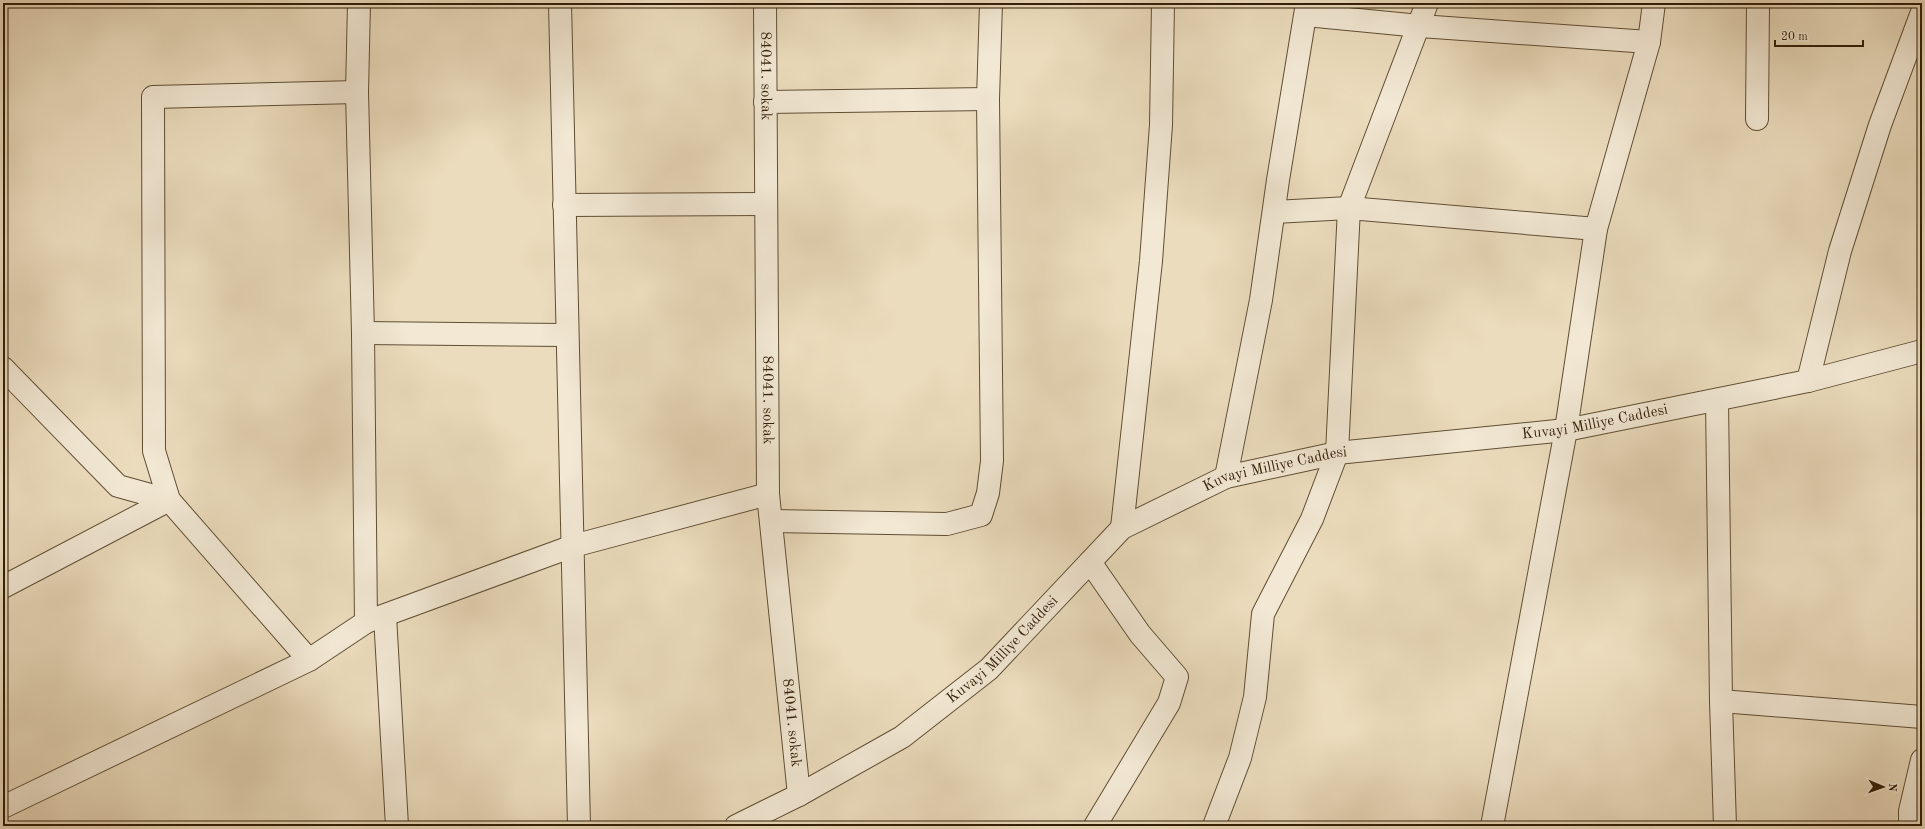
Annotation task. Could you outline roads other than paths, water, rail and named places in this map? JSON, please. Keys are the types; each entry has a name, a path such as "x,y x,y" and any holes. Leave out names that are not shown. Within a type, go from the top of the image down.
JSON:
{"street":[{"path":"359,3 357,92 363,333 375,619 397,826"},
{"path":"560,3 566,335 573,546 579,826"},
{"name":"84041. sokak","path":"765,3 768,494 799,796"},
{"path":"771,521 947,524 981,515 988,493 992,461 988,99 991,3"},
{"path":"1122,528 1151,261 1161,125 1163,3"},
{"path":"1214,826 1240,758 1255,697 1263,614 1312,519 1337,453 1349,208 1428,3"},
{"path":"1492,826 1566,430 1596,229 1649,42 1654,3"},
{"path":"1757,119 1758,3"},
{"path":"1226,477 1262,300 1274,212 1306,9 1420,26 1649,42"},
{"path":"1808,381 1840,251 1880,125 1922,12"},
{"path":"309,660 169,500 154,451 153,97 357,92"},
{"path":"765,102 988,99"},
{"path":"564,205 766,204"},
{"path":"1274,212 1349,208 1596,229"},
{"path":"363,333 566,335"},
{"name":"Kuvayi Milliye Caddesi","path":"736,826 799,796 902,737 983,674 1122,528 1226,477 1337,453 1566,430 1717,401 1808,381 1922,351"},
{"path":"3,368 118,486 169,500"},
{"path":"1717,401 1721,701 1725,826"},
{"path":"3,807 309,660 375,619 573,546 768,494"},
{"path":"3,587 169,500"},
{"path":"1090,562 1140,634 1177,677 1169,703 1095,826"},
{"path":"1721,701 1922,717"},
{"path":"1910,826 1910,811 1922,760"}]}
